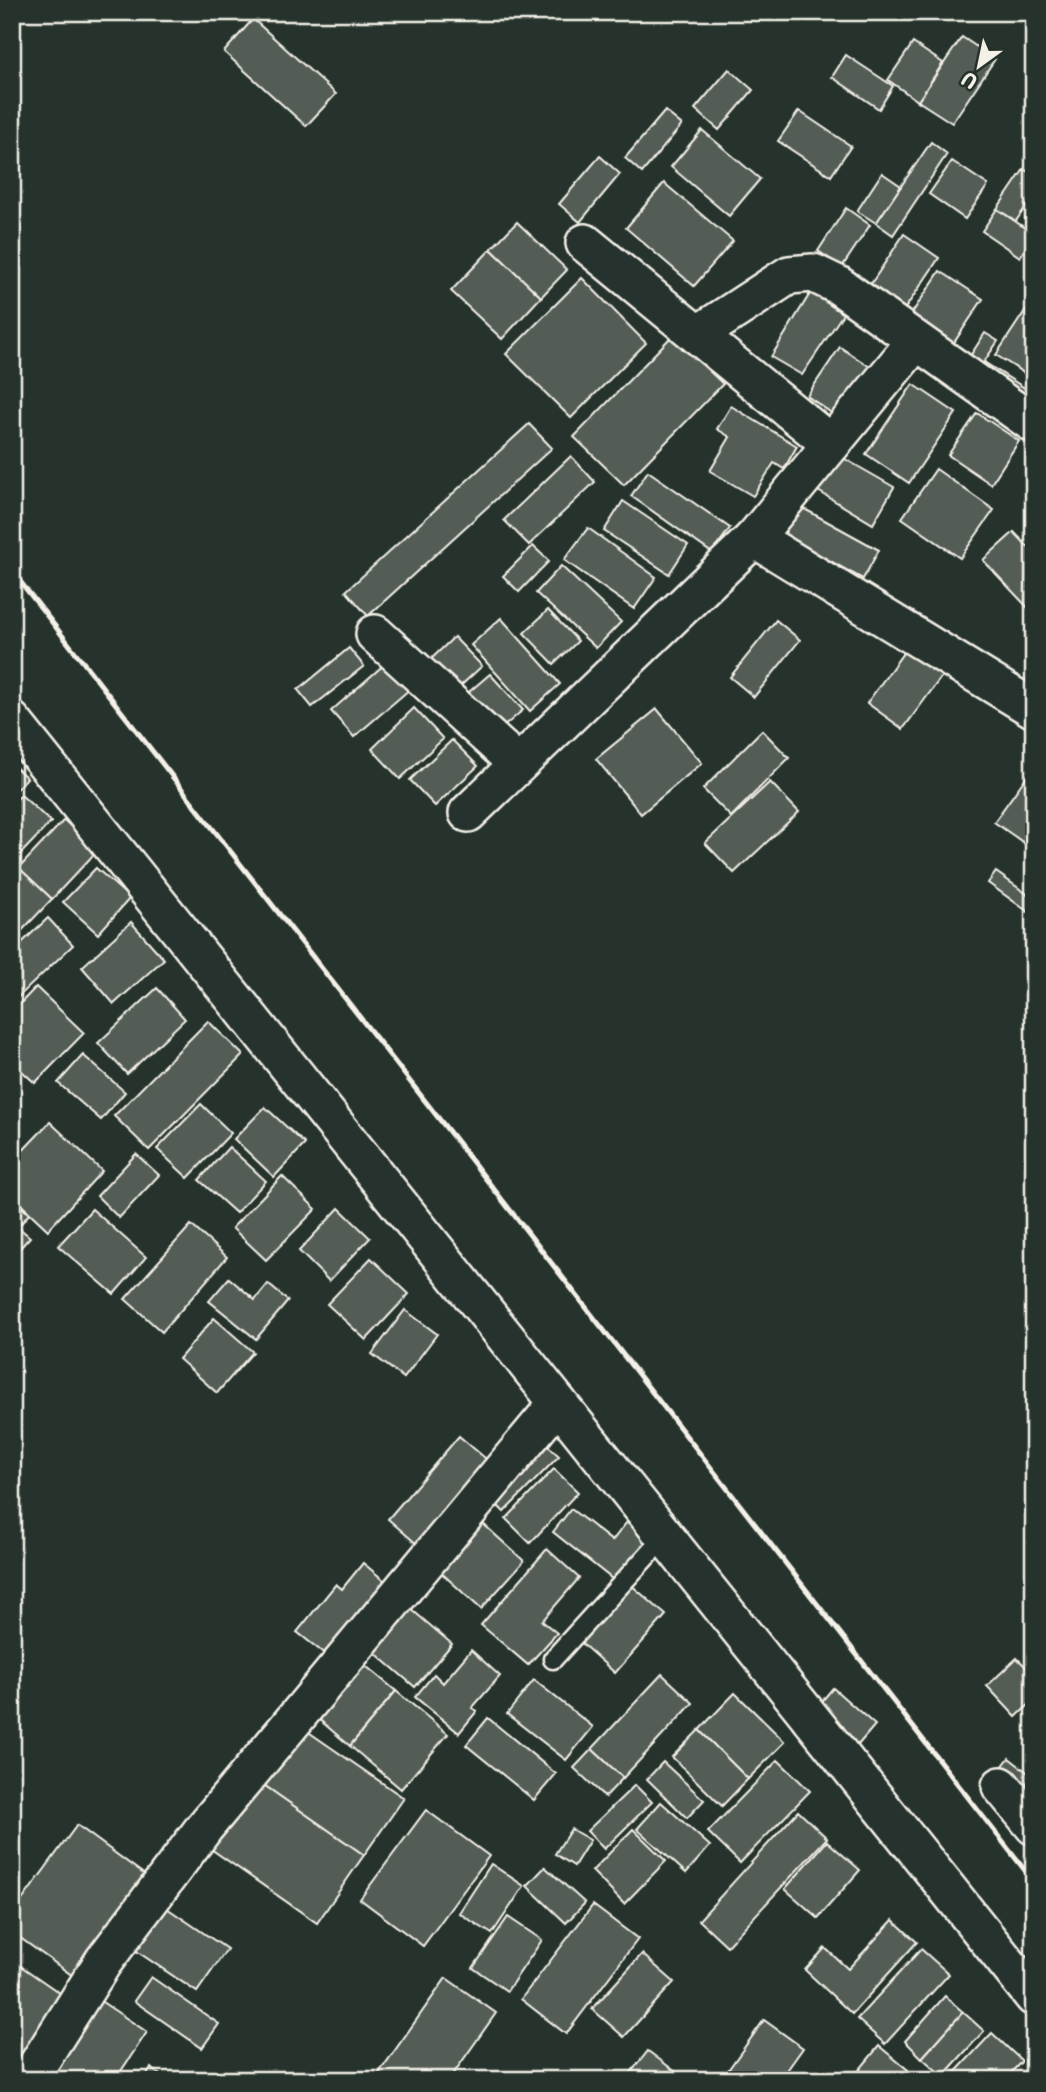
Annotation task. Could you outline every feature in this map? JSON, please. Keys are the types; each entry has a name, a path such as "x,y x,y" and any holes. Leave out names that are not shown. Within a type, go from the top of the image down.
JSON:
{"street":[{"path":"585,243 831,444"},
{"path":"697,335 789,275 813,273 838,285 1034,424"},
{"path":"468,813 754,538 916,341"},
{"path":"754,538 1034,709"},
{"path":"375,634 518,764"},
{"path":"12,721 1034,1997"},
{"path":"28,2080 103,1962 204,1828 558,1403"},
{"path":"1001,1786 1034,1826"}],"lane":[{"path":"553,1659 665,1536"}],"building":[{"path":"253,19 336,94 306,126 224,52"},
{"path":"962,37 995,59 952,123 918,101"},
{"path":"913,43 943,63 918,101 888,80"},
{"path":"846,55 893,86 879,109 832,77"},
{"path":"729,69 753,90 719,130 695,109"},
{"path":"665,111 682,125 642,173 625,158"},
{"path":"799,111 851,146 831,176 778,141"},
{"path":"702,130 760,179 729,216 671,167"},
{"path":"931,142 947,154 893,235 876,223"},
{"path":"600,156 620,174 580,222 559,204"},
{"path":"952,161 988,185 965,219 929,194"},
{"path":"1024,169 1034,175 1034,195 1016,221 997,209"},
{"path":"882,173 901,186 876,223 857,211"},
{"path":"664,183 733,241 694,286 626,228"},
{"path":"1034,205 1034,224 1025,219"},
{"path":"846,208 870,225 842,267 818,251"},
{"path":"997,209 1034,234 1020,257 982,231"},
{"path":"517,222 567,270 541,297 491,249"},
{"path":"904,234 939,258 898,319 863,296"},
{"path":"491,249 541,297 502,339 451,291"},
{"path":"940,271 983,299 949,350 906,322"},
{"path":"582,278 646,343 571,418 506,354"},
{"path":"811,292 843,314 802,375 771,357"},
{"path":"1025,311 1034,318 1034,364 1027,375 996,355"},
{"path":"985,333 998,341 984,362 1034,394 1034,419 961,370"},
{"path":"672,336 723,384 624,485 574,437"},
{"path":"840,347 879,373 846,423 807,396"},
{"path":"913,384 956,413 909,483 866,454"},
{"path":"731,406 797,446 784,469 774,463 753,496 710,471 730,437 717,429"},
{"path":"977,413 1019,441 991,484 948,455"},
{"path":"529,424 552,448 368,616 346,591"},
{"path":"838,455 894,487 873,524 818,491"},
{"path":"571,456 595,482 529,545 504,520"},
{"path":"936,469 994,510 960,558 902,518"},
{"path":"648,471 730,528 712,553 631,496"},
{"path":"623,501 688,545 669,574 604,531"},
{"path":"799,506 879,550 863,579 784,535"},
{"path":"588,528 656,577 634,609 564,560"},
{"path":"1014,532 1034,553 1031,611 983,560"},
{"path":"533,546 549,561 519,592 503,576"},
{"path":"561,566 621,622 596,648 536,593"},
{"path":"548,610 578,641 554,664 524,633"},
{"path":"501,618 560,684 530,711 471,645"},
{"path":"776,620 800,640 754,697 730,677"},
{"path":"454,637 482,666 454,692 426,664"},
{"path":"349,648 364,666 312,707 298,690"},
{"path":"906,649 942,676 903,729 867,703"},
{"path":"386,663 410,689 354,737 331,711"},
{"path":"490,674 523,710 495,734 463,697"},
{"path":"414,708 443,739 400,779 372,749"},
{"path":"657,709 702,763 641,814 596,759"},
{"path":"762,730 789,758 731,817 703,789"},
{"path":"452,740 478,766 435,806 410,780"},
{"path":"12,764 27,778 12,794"},
{"path":"1034,766 1034,850 994,822"},
{"path":"770,782 799,812 734,873 705,843"},
{"path":"21,795 51,822 12,863 12,804"},
{"path":"64,820 97,851 52,899 19,868"},
{"path":"19,868 52,899 12,941 12,876"},
{"path":"96,868 130,898 98,934 63,902"},
{"path":"996,872 1034,899 1034,916 988,883"},
{"path":"48,918 73,945 12,1003 12,952"},
{"path":"131,922 164,959 114,1004 82,967"},
{"path":"36,987 84,1033 35,1083 12,1062 12,1012"},
{"path":"157,988 185,1019 127,1074 98,1043"},
{"path":"208,1021 243,1055 149,1150 114,1116"},
{"path":"83,1055 125,1092 101,1120 58,1083"},
{"path":"201,1104 231,1133 188,1178 157,1149"},
{"path":"265,1107 305,1144 274,1177 234,1139"},
{"path":"50,1122 102,1171 48,1230 12,1196 12,1162"},
{"path":"229,1147 266,1181 236,1213 199,1180"},
{"path":"136,1154 159,1175 119,1218 97,1196"},
{"path":"282,1176 316,1209 266,1260 232,1228"},
{"path":"12,1199 29,1214 18,1227 30,1237 12,1257"},
{"path":"339,1208 370,1238 329,1281 299,1251"},
{"path":"92,1209 146,1257 114,1294 58,1246"},
{"path":"191,1225 227,1257 162,1332 125,1299"},
{"path":"371,1258 409,1294 366,1340 327,1304"},
{"path":"229,1278 255,1300 268,1284 288,1301 256,1339 209,1301"},
{"path":"405,1310 437,1334 404,1378 372,1354"},
{"path":"214,1318 253,1352 217,1393 179,1359"},
{"path":"459,1436 498,1469 426,1552 388,1519"},
{"path":"543,1441 559,1456 504,1512 489,1497"},
{"path":"554,1469 578,1492 530,1543 506,1519"},
{"path":"571,1509 612,1541 627,1522 650,1540 616,1582 553,1532"},
{"path":"480,1521 524,1561 481,1609 436,1568"},
{"path":"547,1549 579,1578 542,1621 557,1633 528,1665 481,1625"},
{"path":"363,1563 386,1582 335,1662 297,1632 336,1584 342,1589"},
{"path":"630,1584 666,1615 615,1673 580,1642"},
{"path":"404,1603 452,1644 415,1687 367,1646"},
{"path":"471,1650 500,1676 472,1708 477,1711 459,1733 415,1697 434,1674 443,1683"},
{"path":"1017,1658 1034,1675 1034,1700 1016,1717 987,1686"},
{"path":"361,1662 396,1691 350,1746 315,1716"},
{"path":"662,1674 693,1703 623,1778 592,1749"},
{"path":"534,1680 593,1727 566,1760 507,1714"},
{"path":"833,1688 875,1725 858,1745 816,1708"},
{"path":"396,1691 448,1734 401,1789 350,1746"},
{"path":"735,1693 785,1742 748,1779 699,1730"},
{"path":"488,1718 556,1774 534,1800 466,1745"},
{"path":"297,1724 404,1798 364,1855 258,1781"},
{"path":"699,1730 748,1779 722,1806 672,1757"},
{"path":"592,1749 623,1778 605,1797 574,1768"},
{"path":"1009,1758 1032,1776 1018,1794 995,1776"},
{"path":"778,1760 810,1791 740,1863 708,1832"},
{"path":"663,1762 704,1800 687,1818 647,1779"},
{"path":"258,1781 364,1855 317,1923 211,1849"},
{"path":"635,1785 652,1802 604,1849 587,1831"},
{"path":"661,1802 710,1846 686,1873 637,1829"},
{"path":"426,1810 489,1856 423,1946 360,1899"},
{"path":"798,1811 827,1838 727,1946 699,1920"},
{"path":"77,1825 153,1881 80,1981 12,1932 12,1914"},
{"path":"571,1829 590,1840 574,1866 555,1854"},
{"path":"633,1829 666,1861 624,1904 592,1871"},
{"path":"827,1841 860,1870 818,1918 785,1889"},
{"path":"491,1864 524,1886 492,1934 459,1913"},
{"path":"545,1867 585,1903 566,1923 527,1886"},
{"path":"158,1902 227,1949 197,1992 129,1946"},
{"path":"593,1905 638,1939 566,2034 521,1999"},
{"path":"508,1917 542,1940 507,1991 473,1968"},
{"path":"893,1920 917,1942 852,2014 805,1970 825,1948 848,1969"},
{"path":"921,1949 949,1974 885,2044 857,2019"},
{"path":"642,1954 674,1982 624,2037 592,2009"},
{"path":"12,1960 67,1998 12,2077"},
{"path":"151,1977 219,2024 202,2048 134,2001"},
{"path":"446,1978 496,2013 449,2080 374,2080"},
{"path":"945,1996 963,2012 922,2058 905,2041"},
{"path":"96,1998 147,2032 115,2080 42,2080"},
{"path":"963,2012 984,2031 943,2076 922,2058"},
{"path":"764,2020 803,2048 780,2080 721,2080"},
{"path":"992,2033 1022,2061 1004,2080 948,2080"},
{"path":"879,2046 908,2070 900,2080 851,2080"},
{"path":"648,2051 684,2078 683,2080 625,2080"},
{"path":"151,2068 167,2080 143,2080"}],"railway":[{"path":"12,571 1034,1882"}]}
